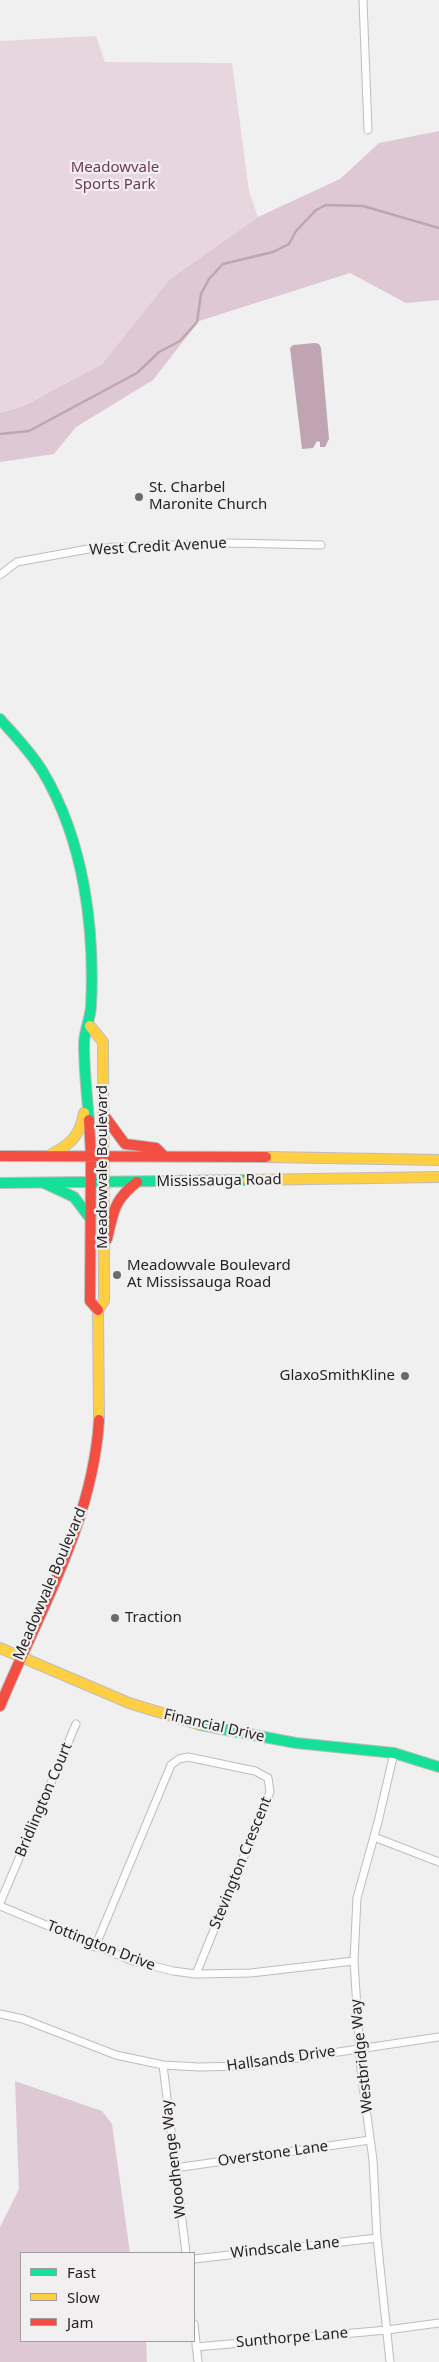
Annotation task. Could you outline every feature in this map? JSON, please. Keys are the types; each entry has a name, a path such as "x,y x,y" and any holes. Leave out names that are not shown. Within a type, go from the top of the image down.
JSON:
{"main road":[{"name":"Meadowvale Boulevard","path":"0,719 46,777 64,815 78,858 88,900 92,961 90,1026 84,1042 91,1156 90,1301 98,1310"},
{"name":"Meadowvale Boulevard","path":"0,1706 82,1508 97,1447 99,1402 98,1310 104,1301 102,1182 103,1042 90,1026"},
{"path":"48,1156 66,1148 77,1137 88,1103"},
{"path":"103,1113 123,1142 133,1146 156,1148 164,1156"},
{"name":"Mississauga Road","path":"0,1156 103,1155 439,1160"},
{"name":"Mississauga Road","path":"0,1183 439,1177"},
{"path":"104,1244 110,1235 112,1215 117,1200 137,1182"},
{"path":"44,1183 74,1197 90,1219"},
{"name":"Financial Drive","path":"0,1648 129,1704 208,1727 296,1743 394,1754 439,1767"}],"street":[{"path":"363,0 368,130"},
{"name":"West Credit Avenue","path":"0,575 17,562 94,548 229,543 321,545"},
{"name":"Bridlington Court","path":"0,1904 76,1724"},
{"name":"Westbridge Way","path":"390,2362 376,2238 370,2140 360,2048 354,1961 357,1898 394,1754"},
{"name":"Stevington Crescent","path":"95,1946 171,1765 179,1759 188,1757 254,1771 268,1778 270,1792 196,1974"},
{"path":"374,1837 439,1862"},
{"name":"Tottington Drive","path":"0,1904 95,1946 151,1967 196,1974 251,1973 354,1961"},
{"name":"Hallsands Drive","path":"0,2014 23,2019 116,2055 163,2065 199,2067 246,2066 439,2037"},
{"name":"Woodhenge Way","path":"163,2065 186,2252"},
{"name":"Overstone Lane","path":"176,2168 370,2140"},
{"name":"Windscale Lane","path":"195,2259 376,2238"},
{"name":"Sunthorpe Lane","path":"196,2347 387,2330 439,2323"},
{"path":"195,2336 198,2362"}],"green space":[{"name":"Meadowvale Sports Park","path":"96,36 105,62 232,63 249,191 258,217 170,279 102,364 20,407 0,413 0,41"}],"shaded area":[{"path":"439,131 439,300 406,303 350,273 199,321 153,380 76,427 54,454 0,462 0,413 21,407 102,364 170,279 258,217 340,179 379,143"},
{"path":"319,344 321,348 329,439 325,447 320,447 320,442 317,441 313,448 302,449 290,348 293,345"},
{"path":"15,2081 102,2111 112,2124 130,2252 20,2252 20,2342 146,2342 147,2362 0,2362 0,2227 19,2189"}],"waterway":[{"path":"0,434 29,431 137,373 159,352 180,341 197,322 201,294 209,279 223,264 273,252 289,244 296,231 316,210 326,205 363,206 439,228"}],"traffic: fast":[{"path":"0,719 28,751 43,772 57,799 68,827 84,886 91,947 92,977 91,1007 84,1044 89,1120"},
{"path":"0,1183 248,1180"},
{"path":"44,1183 74,1197 90,1218"},
{"path":"201,1725 296,1743 394,1753 439,1767"}],"traffic: slow":[{"path":"90,1026 103,1042 104,1301 98,1310 99,1420"},
{"path":"50,1155 73,1139 80,1128 84,1113"},
{"path":"266,1157 439,1160"},
{"path":"248,1180 439,1177"},
{"path":"0,1648 129,1703 201,1725"}],"traffic: jam":[{"path":"103,1114 125,1144 156,1148 164,1156"},
{"path":"89,1120 91,1156 90,1301 98,1310"},
{"path":"0,1156 266,1157"},
{"path":"107,1239 113,1214 119,1201 137,1182"},
{"path":"0,1706 75,1531 95,1458 99,1420"}],"place":[{"name":"St. Charbel Maronite Church","path":"139,497"},
{"name":"Meadowvale Boulevard At Mississauga Road","path":"117,1275"},
{"name":"GlaxoSmithKline","path":"405,1376"},
{"name":"Traction","path":"115,1618"}]}
